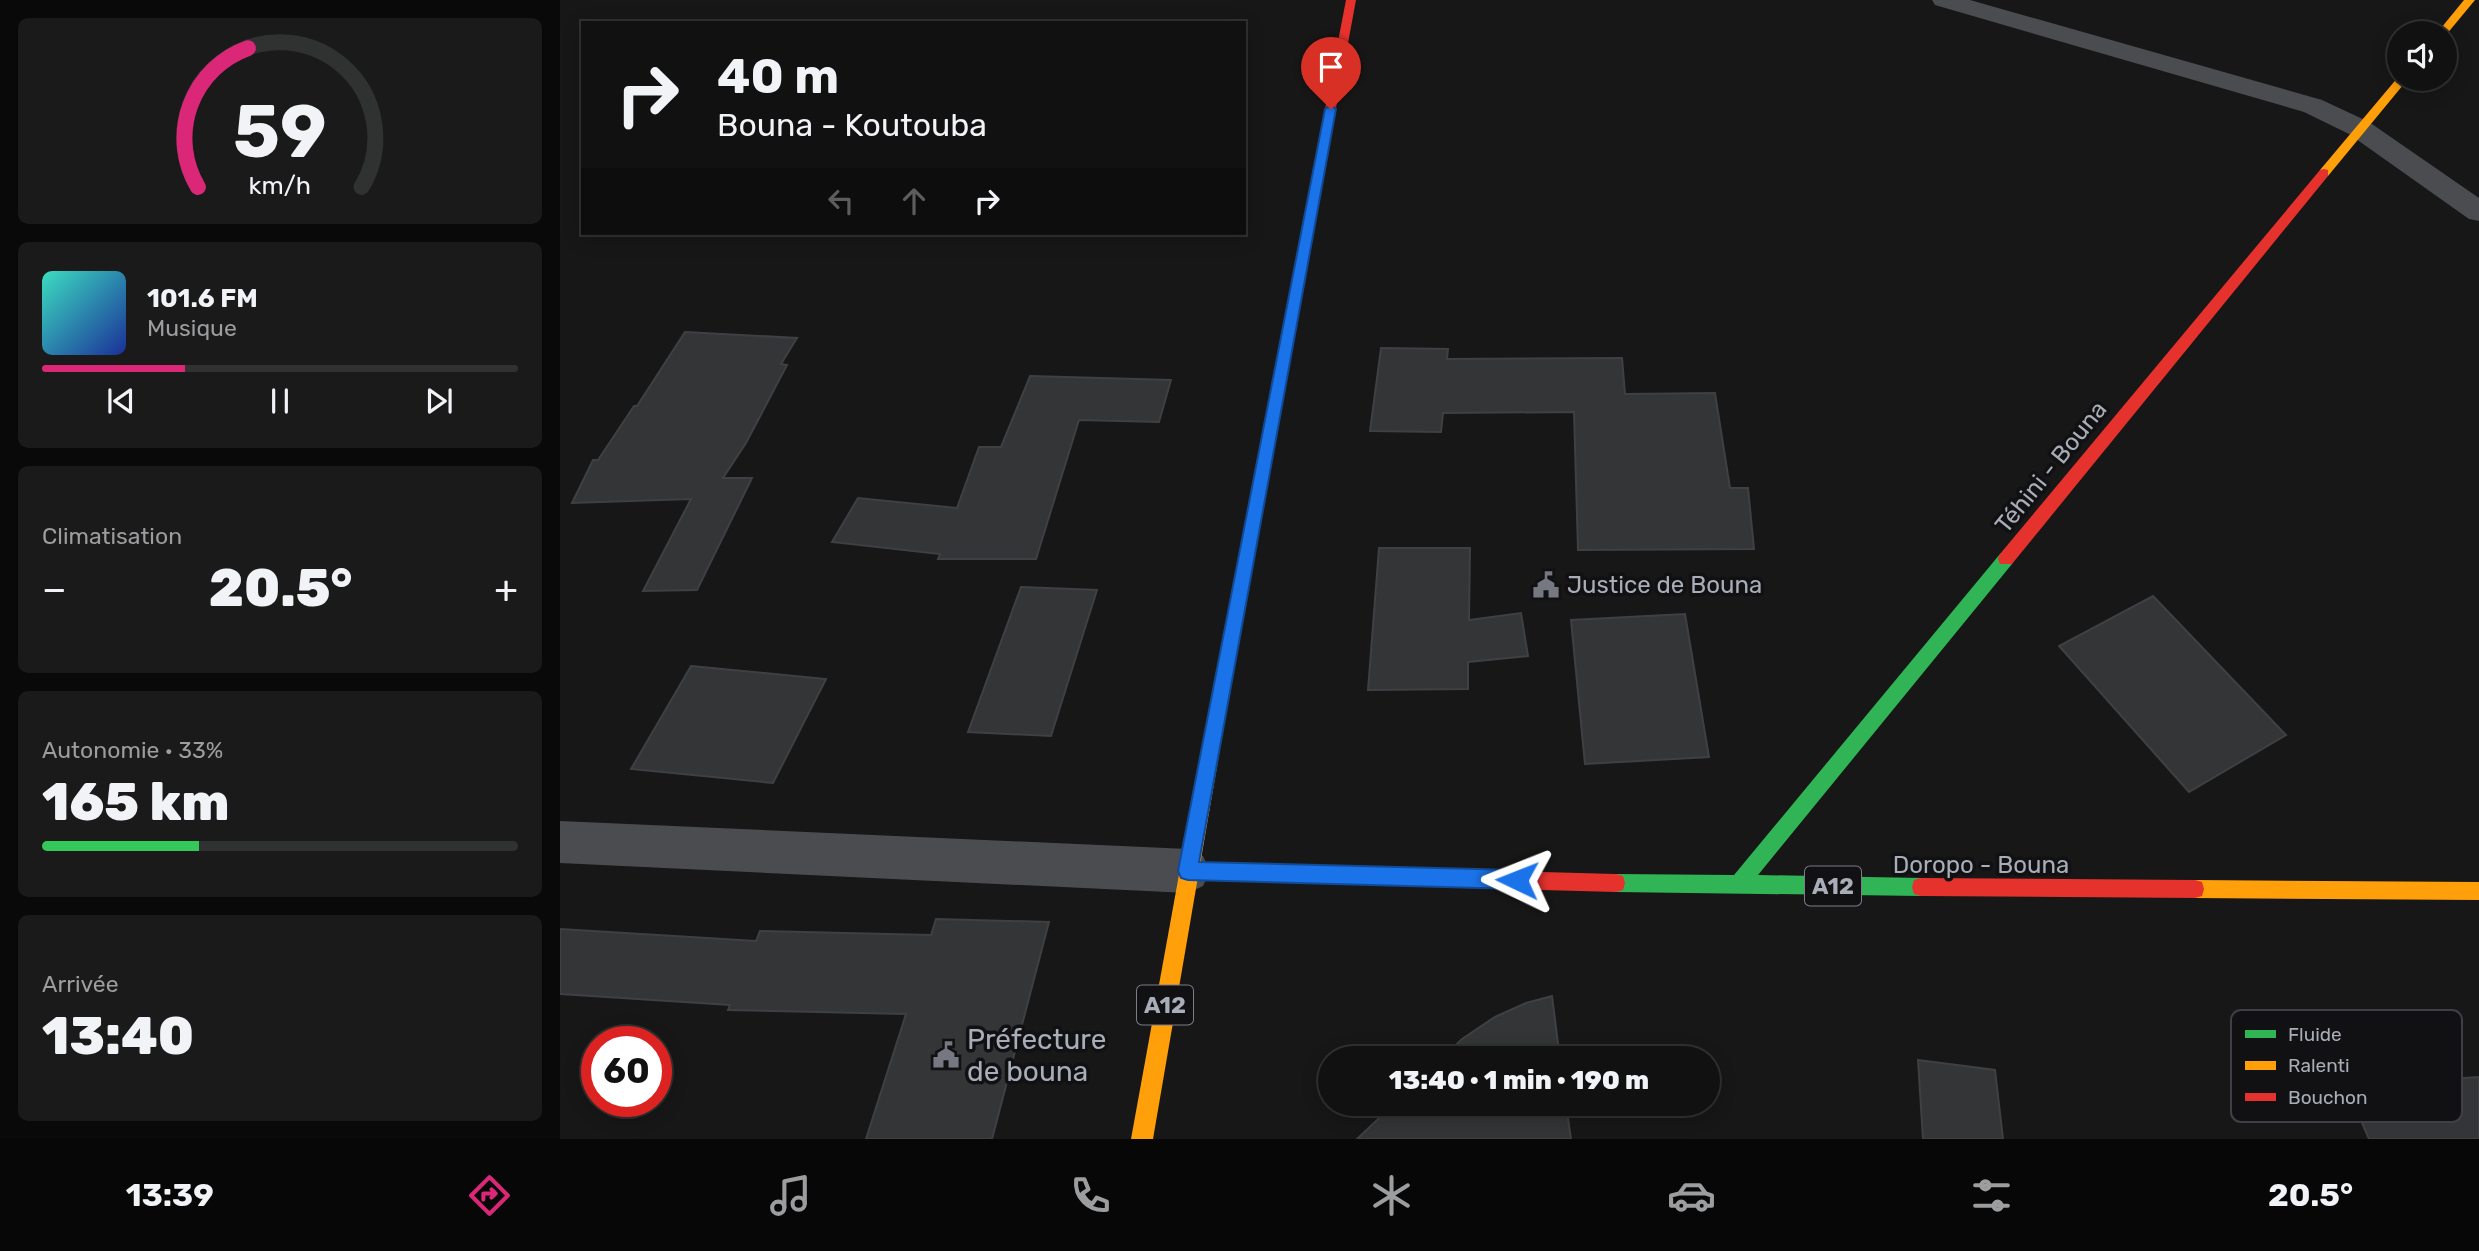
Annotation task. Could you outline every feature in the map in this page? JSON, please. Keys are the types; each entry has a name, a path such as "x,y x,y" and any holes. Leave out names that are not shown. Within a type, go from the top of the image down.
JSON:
{"main road":[{"path":"1188,871 1351,0"},
{"path":"2452,21 2470,0"},
{"name":"Téhini - Bouna","path":"1737,886 2391,91"},
{"name":"Doropo - Bouna","path":"1188,871 1737,886 2479,891"},
{"name":"A12","path":"1142,1139 1188,871"}],"street":[{"path":"1944,0 2313,106 2359,128 2479,212"},
{"path":"560,842 1188,871"}],"building":[{"path":"685,332 797,338 781,364 787,365 746,443 723,478 752,478 697,590 643,591 691,499 572,503 593,460 598,460 634,406 637,406"},
{"path":"1381,348 1448,349 1447,359 1622,358 1625,394 1715,393 1730,488 1748,488 1754,549 1578,550 1574,412 1443,413 1441,432 1370,431"},
{"path":"1030,376 1171,380 1159,422 1079,420 1036,559 938,559 940,554 832,542 858,498 957,508 979,447 1001,447"},
{"path":"1379,548 1470,548 1469,620 1521,613 1528,656 1468,662 1468,689 1368,690"},
{"path":"1021,587 1097,590 1051,736 968,732"},
{"path":"2153,596 2286,735 2189,792 2059,646"},
{"path":"1685,614 1709,757 1585,764 1571,620"},
{"path":"691,666 826,679 773,783 631,769"},
{"path":"936,919 1049,922 992,1139 866,1139 906,1014 728,1010 730,1005 560,994 560,929 756,941 760,931 931,935"},
{"path":"1552,996 1558,1046 1455,1046 1495,1017 1526,1003"},
{"path":"1918,1060 1995,1070 2003,1139 1923,1139"},
{"path":"2479,1077 2479,1139 2369,1139 2362,1122 2462,1122 2462,1078"},
{"path":"1381,1116 1568,1116 1571,1139 1357,1139"}],"traffic: fast":[{"path":"1213,737 1301,265"},
{"path":"1737,886 2006,559"},
{"path":"1616,883 1921,887"}],"traffic: slow":[{"path":"2452,21 2470,0"},
{"path":"2324,173 2392,91"},
{"path":"1142,1139 1213,737"},
{"path":"2195,889 2479,891"}],"traffic: jam":[{"path":"1301,265 1351,0"},
{"path":"2006,559 2324,173"},
{"path":"1188,871 1616,883"},
{"path":"1921,887 2195,889"}],"place":[{"name":"Justice de Bouna","path":"1546,585"},
{"name":"Préfecture de bouna","path":"946,1055"}],"route":[{"path":"1331,109 1188,871 1517,880"}]}
